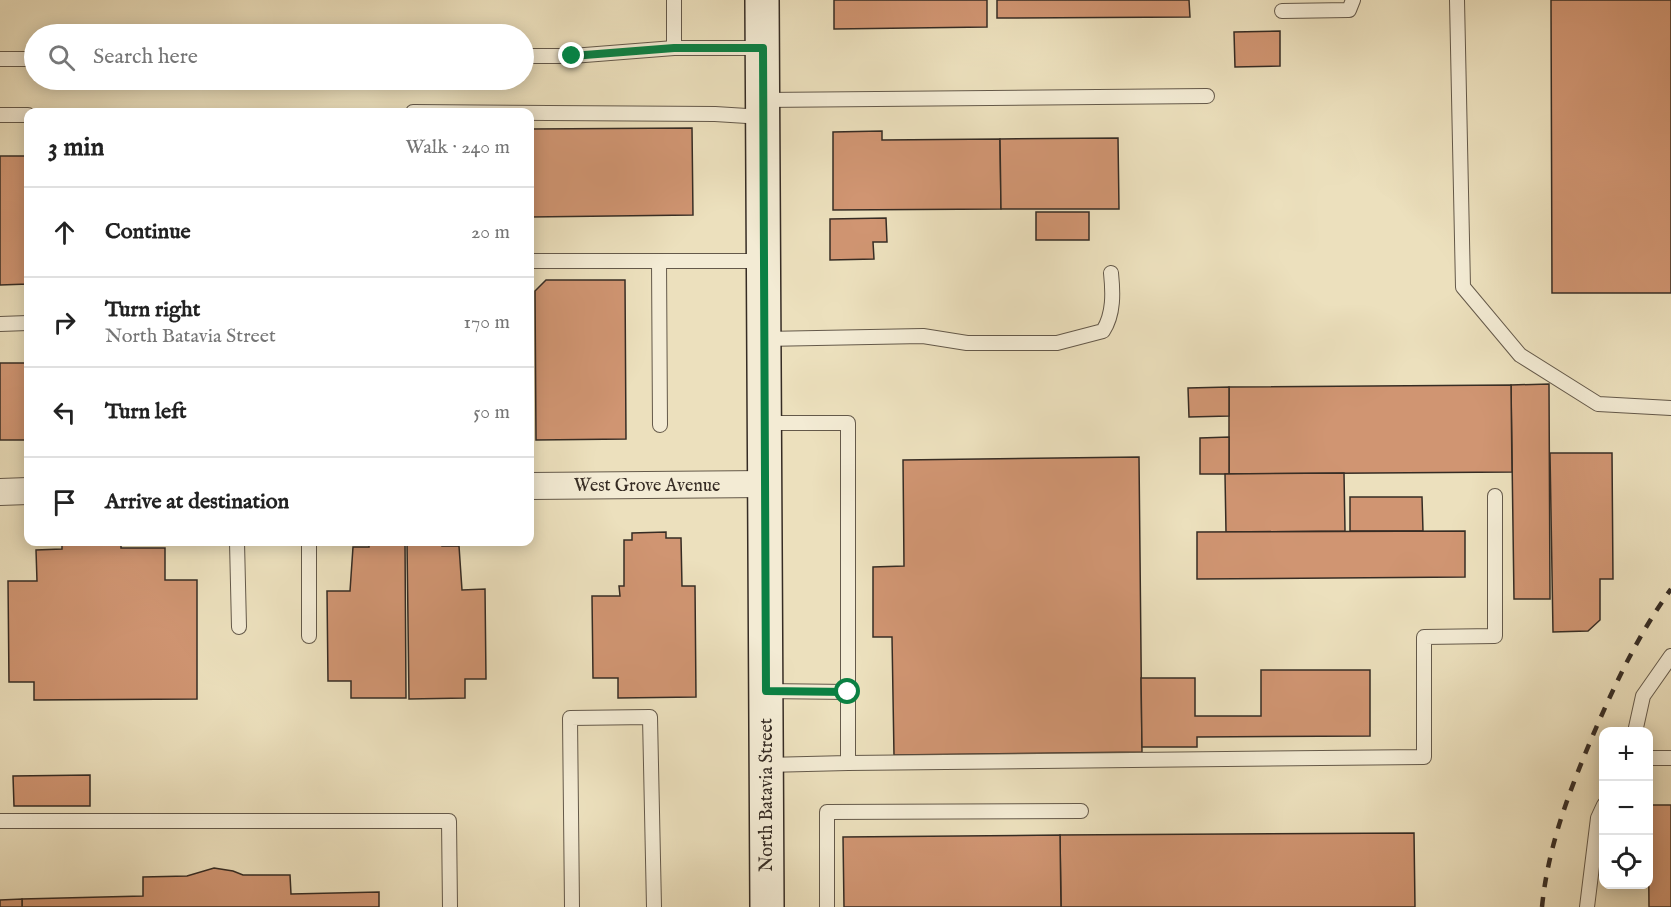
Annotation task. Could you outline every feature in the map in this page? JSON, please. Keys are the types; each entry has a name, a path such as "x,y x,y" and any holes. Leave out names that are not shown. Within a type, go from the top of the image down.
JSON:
{"main road":[{"name":"North Batavia Street","path":"762,0 767,907"}],"street":[{"name":"West Grove Avenue","path":"534,486 765,484"},
{"path":"0,492 24,491"}],"lane":[{"path":"674,0 674,48"},
{"path":"1282,11 1349,10 1353,0"},
{"path":"1457,0 1463,287 1520,355 1598,404 1671,408"},
{"path":"534,56 572,56 674,48 763,48"},
{"path":"0,59 24,59"},
{"path":"534,112 703,114 763,109 1207,96"},
{"path":"0,115 24,115"},
{"path":"534,261 764,261"},
{"path":"659,261 660,425"},
{"path":"764,339 923,336 967,343 1057,343 1103,331 1109,322 1113,292 1111,273"},
{"path":"0,324 24,323"},
{"path":"765,423 848,423 848,763"},
{"path":"766,765 1424,757 1424,637 1494,636 1495,496"},
{"path":"237,546 239,627"},
{"path":"309,546 309,636"},
{"path":"1636,727 1643,696 1671,656"},
{"path":"766,691 848,692"},
{"path":"572,907 570,718 650,717 654,907"},
{"path":"1653,758 1671,758"},
{"path":"827,907 827,812 1081,811"},
{"path":"1587,907 1599,816"},
{"path":"0,821 449,821 450,907"}],"building":[{"path":"834,0 987,0 987,27 834,29"},
{"path":"997,0 1189,0 1190,17 997,18"},
{"path":"1551,0 1671,0 1671,293 1552,293"},
{"path":"1280,31 1280,66 1235,67 1234,32"},
{"path":"692,128 693,215 534,217 534,129"},
{"path":"882,131 882,140 1000,139 1001,209 833,210 833,132"},
{"path":"1118,138 1119,209 1001,209 1000,139"},
{"path":"0,156 24,156 24,284 0,285"},
{"path":"1036,212 1089,212 1089,240 1036,240"},
{"path":"886,218 887,242 873,242 874,259 830,260 830,219"},
{"path":"546,280 625,280 626,439 536,440 535,291"},
{"path":"0,363 24,363 24,440 0,440"},
{"path":"1549,384 1550,599 1514,599 1511,385"},
{"path":"1511,385 1512,472 1229,474 1229,387"},
{"path":"1229,387 1229,416 1189,417 1188,388"},
{"path":"1229,437 1229,474 1200,474 1200,438"},
{"path":"1550,453 1612,453 1613,579 1600,579 1600,620 1588,631 1553,632"},
{"path":"1139,457 1142,752 894,755 892,637 873,637 873,567 904,566 903,460"},
{"path":"1344,473 1345,531 1226,532 1225,474"},
{"path":"1350,497 1422,497 1423,531 1350,531"},
{"path":"1465,531 1465,577 1197,579 1197,532"},
{"path":"666,532 666,538 681,538 682,586 695,586 696,697 618,698 618,678 593,678 592,596 620,596 619,586 624,586 624,540 632,540 632,533"},
{"path":"62,546 165,548 165,580 197,580 197,699 34,700 34,682 9,682 8,581 37,581 36,550 62,549"},
{"path":"405,546 406,698 351,698 351,681 328,681 327,591 350,591 353,547"},
{"path":"407,546 459,546 462,590 485,589 486,679 465,679 465,698 409,699"},
{"path":"1261,670 1370,670 1370,736 1197,737 1197,747 1142,747 1141,678 1195,678 1195,716 1261,716"},
{"path":"90,775 90,806 14,806 13,776"},
{"path":"1653,805 1671,805 1671,907 1649,907 1649,889 1653,889"},
{"path":"1414,833 1415,907 1061,907 1060,835"},
{"path":"1060,835 1061,907 844,907 843,837"},
{"path":"214,868 243,875 290,875 291,894 379,892 379,907 22,907 22,899 143,896 143,877 187,876"},
{"path":"22,899 22,907 0,907 0,900"}],"railway":[{"path":"1542,907 1554,841 1584,756 1628,660 1671,589"}],"route":[{"path":"572,56 674,48 763,48 766,691 848,692"}]}
